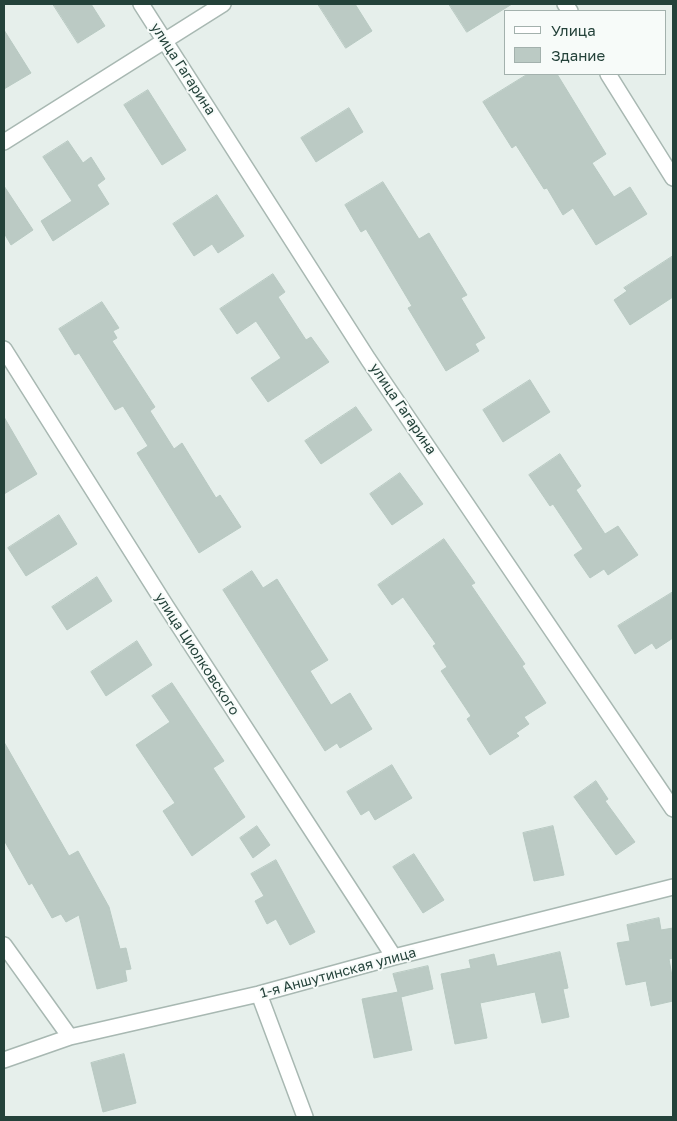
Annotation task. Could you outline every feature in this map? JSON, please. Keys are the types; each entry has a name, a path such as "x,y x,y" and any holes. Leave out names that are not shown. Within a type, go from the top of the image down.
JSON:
{"street":[{"name":"улица Гагарина","path":"141,4 368,358 673,809"},
{"path":"4,142 223,4"},
{"path":"609,75 673,178"},
{"name":"улица Циолковского","path":"4,349 166,606 394,957"},
{"name":"1-я Аншутинская улица","path":"4,1060 70,1037 259,994 394,957 673,887"},
{"path":"4,946 70,1037"},
{"path":"259,994 305,1117"}],"building":[{"path":"53,4 91,4 105,26 78,43"},
{"path":"318,4 355,4 372,31 346,48"},
{"path":"449,4 512,4 467,32"},
{"path":"4,30 31,73 4,89"},
{"path":"526,75 558,75 606,154 592,163 614,197 630,187 647,214 596,245 573,208 563,215 547,188 544,189 516,145 512,148 483,102"},
{"path":"148,90 186,150 162,165 124,105"},
{"path":"349,108 363,132 316,162 301,138"},
{"path":"68,141 83,163 91,157 105,179 97,185 109,204 53,241 41,221 72,201 43,157"},
{"path":"383,182 419,239 429,233 467,295 461,298 485,338 475,344 479,351 446,371 408,308 412,306 366,229 361,232 345,205"},
{"path":"4,186 33,230 11,245 4,233"},
{"path":"217,195 244,236 218,253 212,244 194,256 173,224"},
{"path":"673,256 673,297 630,325 614,300 627,291 624,288"},
{"path":"273,274 285,292 278,297 306,340 311,337 329,362 268,402 251,378 281,358 256,321 237,334 220,309"},
{"path":"102,302 119,328 113,331 117,338 112,341 155,407 150,411 174,449 182,443 216,498 220,495 241,527 199,553 137,453 148,446 123,406 115,410 79,353 75,355 59,329"},
{"path":"530,380 550,412 503,442 483,410"},
{"path":"356,407 372,430 321,464 305,441"},
{"path":"4,417 37,474 4,494"},
{"path":"560,454 581,486 576,490 605,534 618,526 638,555 608,575 604,569 590,578 574,555 583,549 553,504 550,506 529,475"},
{"path":"400,473 423,504 392,525 370,494"},
{"path":"59,515 77,544 26,576 8,548"},
{"path":"444,539 475,583 471,585 525,664 522,666 546,703 524,717 529,724 516,733 519,736 490,755 467,719 471,716 441,671 447,667 433,646 436,644 403,597 392,605 378,585"},
{"path":"252,571 263,588 277,579 328,660 310,671 331,705 350,693 372,729 340,748 337,743 325,751 223,590"},
{"path":"97,577 112,601 67,630 52,607"},
{"path":"673,592 673,638 656,649 652,643 635,654 618,626"},
{"path":"137,641 152,665 106,696 91,672"},
{"path":"172,683 224,761 213,768 245,817 192,856 163,811 175,803 136,745 170,722 152,696"},
{"path":"4,742 69,856 78,851 109,907 120,949 126,948 131,969 125,970 127,981 97,989 79,915 66,922 61,914 52,918 32,883 29,885 4,840"},
{"path":"392,765 412,798 375,820 369,810 361,815 347,792"},
{"path":"596,781 608,799 605,801 635,842 616,855 574,797"},
{"path":"257,826 270,845 253,858 240,838"},
{"path":"553,826 564,875 534,881 523,833"},
{"path":"414,854 444,900 423,913 393,867"},
{"path":"276,860 315,932 290,945 276,919 267,924 255,901 264,896 251,874"},
{"path":"659,918 661,930 673,928 673,958 669,959 673,982 673,1001 651,1006 646,981 626,985 617,943 630,941 627,925"},
{"path":"560,952 568,988 563,989 569,1017 542,1023 535,992 480,1003 487,1038 455,1044 441,974 471,968 469,960 494,954 497,966"},
{"path":"428,966 433,989 401,997 412,1050 374,1058 362,999 398,992 393,974"},
{"path":"124,1054 136,1103 103,1112 91,1063"}]}
